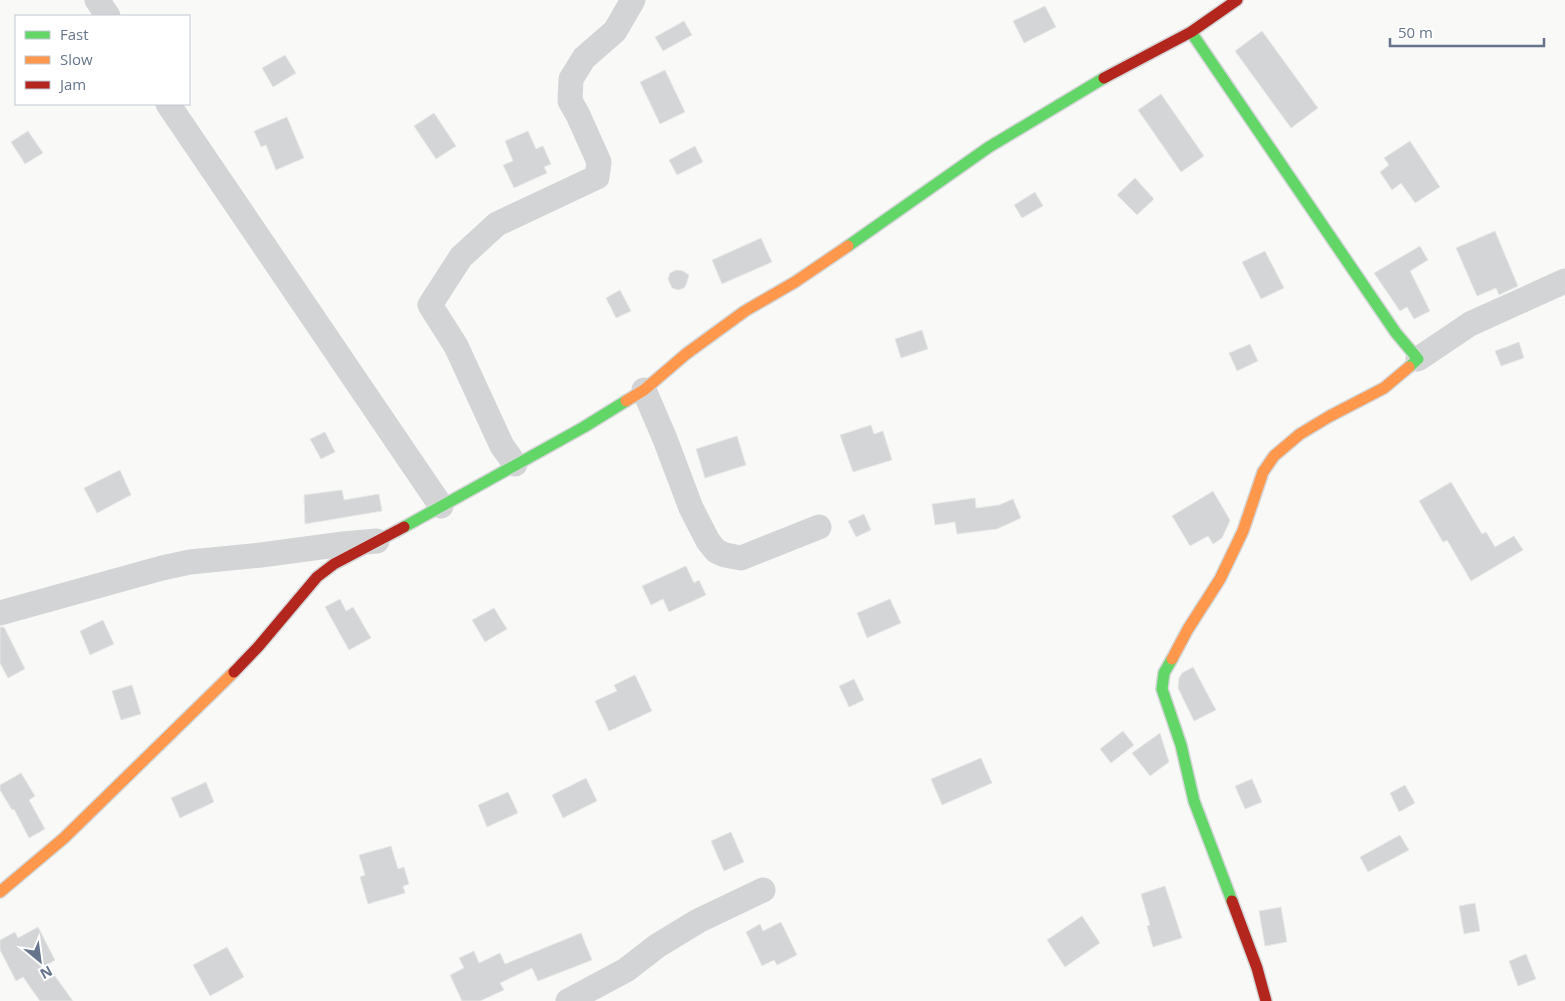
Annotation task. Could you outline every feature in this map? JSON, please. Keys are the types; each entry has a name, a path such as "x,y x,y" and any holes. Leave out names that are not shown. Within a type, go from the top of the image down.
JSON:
{"street":[{"path":"97,0 107,15"},
{"path":"515,464 502,446 456,346 430,305 461,257 497,224 597,177 599,162 570,101 571,79 584,58 615,31 633,0"},
{"path":"0,892 64,838 209,698 258,647 317,577 334,564 380,541 584,427 644,390 686,354 745,311 795,282 989,147 1082,90 1191,32 1237,0"},
{"path":"1191,32 1396,333 1418,359"},
{"path":"169,105 441,506"},
{"path":"1266,1001 1257,968 1194,801 1181,745 1162,689 1164,673 1188,629 1220,579 1243,531 1263,472 1274,456 1300,434 1384,388 1418,359 1470,324 1565,281"},
{"path":"644,390 691,508 708,541 716,551 741,558 819,527"},
{"path":"0,613 190,562 380,541"},
{"path":"568,1001 626,970 657,946 698,921 763,890"}],"building":[{"path":"1045,6 1056,27 1024,43 1013,21"},
{"path":"684,21 692,35 663,51 655,37"},
{"path":"1262,31 1318,108 1291,128 1235,51"},
{"path":"285,55 296,73 273,87 262,68"},
{"path":"665,70 685,112 660,124 640,82"},
{"path":"1161,94 1204,156 1181,172 1138,110"},
{"path":"434,113 456,146 436,159 414,126"},
{"path":"287,117 304,158 276,170 266,145 261,147 254,131"},
{"path":"28,131 43,153 25,164 11,142"},
{"path":"528,131 536,149 543,146 551,164 544,167 547,173 514,188 503,165 513,161 505,141"},
{"path":"1410,141 1440,187 1415,203 1401,183 1392,190 1380,172 1389,165 1384,158"},
{"path":"695,146 703,162 677,175 669,160"},
{"path":"1135,178 1154,199 1137,215 1117,195"},
{"path":"1035,192 1043,206 1022,218 1014,205"},
{"path":"1495,231 1518,286 1499,295 1496,288 1477,296 1456,248"},
{"path":"761,238 772,262 722,284 712,260"},
{"path":"1420,246 1428,260 1410,271 1430,311 1414,319 1407,307 1400,311 1374,273"},
{"path":"1265,251 1284,288 1261,299 1242,262"},
{"path":"676,270 683,271 689,275 684,288 678,290 672,288 668,279 670,273"},
{"path":"620,290 631,311 616,318 606,298"},
{"path":"922,330 928,349 901,358 895,339"},
{"path":"1519,342 1524,358 1501,366 1495,351"},
{"path":"1250,344 1258,361 1237,371 1229,353"},
{"path":"871,425 874,434 883,431 892,460 853,472 840,435"},
{"path":"325,432 335,452 321,459 310,439"},
{"path":"737,436 746,465 705,478 696,449"},
{"path":"120,470 131,495 97,513 84,488"},
{"path":"1451,482 1482,534 1486,532 1495,547 1514,536 1523,550 1471,581 1447,540 1443,542 1419,501"},
{"path":"342,490 344,500 379,494 382,511 305,524 304,495"},
{"path":"1213,491 1230,520 1228,525 1222,538 1213,544 1208,536 1190,546 1172,516"},
{"path":"975,498 976,508 999,505 1013,499 1021,518 997,529 957,534 955,522 935,525 932,504"},
{"path":"864,514 871,530 856,537 848,521"},
{"path":"686,566 694,583 699,580 706,595 669,612 663,599 651,605 642,586"},
{"path":"340,599 346,611 353,607 371,638 349,650 325,607"},
{"path":"890,599 901,623 867,638 857,613"},
{"path":"494,608 507,629 485,642 472,620"},
{"path":"103,620 114,644 90,655 80,631"},
{"path":"0,627 4,627 25,669 8,678 0,663"},
{"path":"1193,667 1216,710 1194,721 1178,688 1179,678 1182,673"},
{"path":"635,675 652,711 609,731 595,701 617,691 614,685"},
{"path":"854,679 864,700 849,707 839,686"},
{"path":"132,685 141,714 121,720 112,691"},
{"path":"1123,731 1134,745 1111,763 1100,749"},
{"path":"1160,733 1169,762 1150,776 1132,753"},
{"path":"981,758 992,783 942,805 931,779"},
{"path":"21,773 35,796 29,800 45,829 29,838 14,809 12,810 0,790 0,785"},
{"path":"586,778 597,801 563,818 552,795"},
{"path":"1252,779 1262,802 1245,809 1235,786"},
{"path":"206,782 214,802 180,818 171,798"},
{"path":"1405,785 1415,803 1399,812 1390,793"},
{"path":"508,792 518,813 487,827 478,805"},
{"path":"731,832 744,862 724,871 711,841"},
{"path":"1400,835 1409,850 1368,872 1360,857"},
{"path":"391,846 398,869 404,867 409,884 403,886 405,893 368,904 360,877 365,875 359,855"},
{"path":"1165,886 1182,938 1153,947 1147,926 1150,925 1141,894"},
{"path":"1475,903 1480,931 1464,934 1459,906"},
{"path":"1281,907 1287,942 1265,946 1259,911"},
{"path":"1082,916 1100,943 1065,967 1047,940"},
{"path":"781,922 797,955 777,965 774,960 762,966 746,932 760,924 763,931"},
{"path":"38,927 55,960 47,965 73,1001 40,1001 23,977 16,981 0,950 0,940 15,932 18,938"},
{"path":"581,933 592,960 538,981 532,968 500,983 504,990 480,1001 462,1001 450,975 464,968 459,958 474,951 479,963 500,953 505,964"},
{"path":"227,947 244,977 210,996 193,965"},
{"path":"1526,954 1536,979 1518,986 1509,961"}],"traffic: fast":[{"path":"1191,32 1396,333 1418,359 1409,367"},
{"path":"848,246 989,147 1104,78"},
{"path":"404,527 584,427 626,401"},
{"path":"1172,659 1164,673 1162,689 1181,745 1194,801 1232,901"}],"traffic: slow":[{"path":"626,401 644,390 686,354 745,311 795,282 848,246"},
{"path":"1172,659 1188,629 1220,579 1243,531 1263,472 1274,456 1300,434 1384,388 1409,367"},
{"path":"0,892 64,838 234,672"}],"traffic: jam":[{"path":"1104,78 1191,32 1237,0"},
{"path":"234,672 258,647 317,577 334,564 404,527"},
{"path":"1232,901 1257,968 1266,1001"}]}
